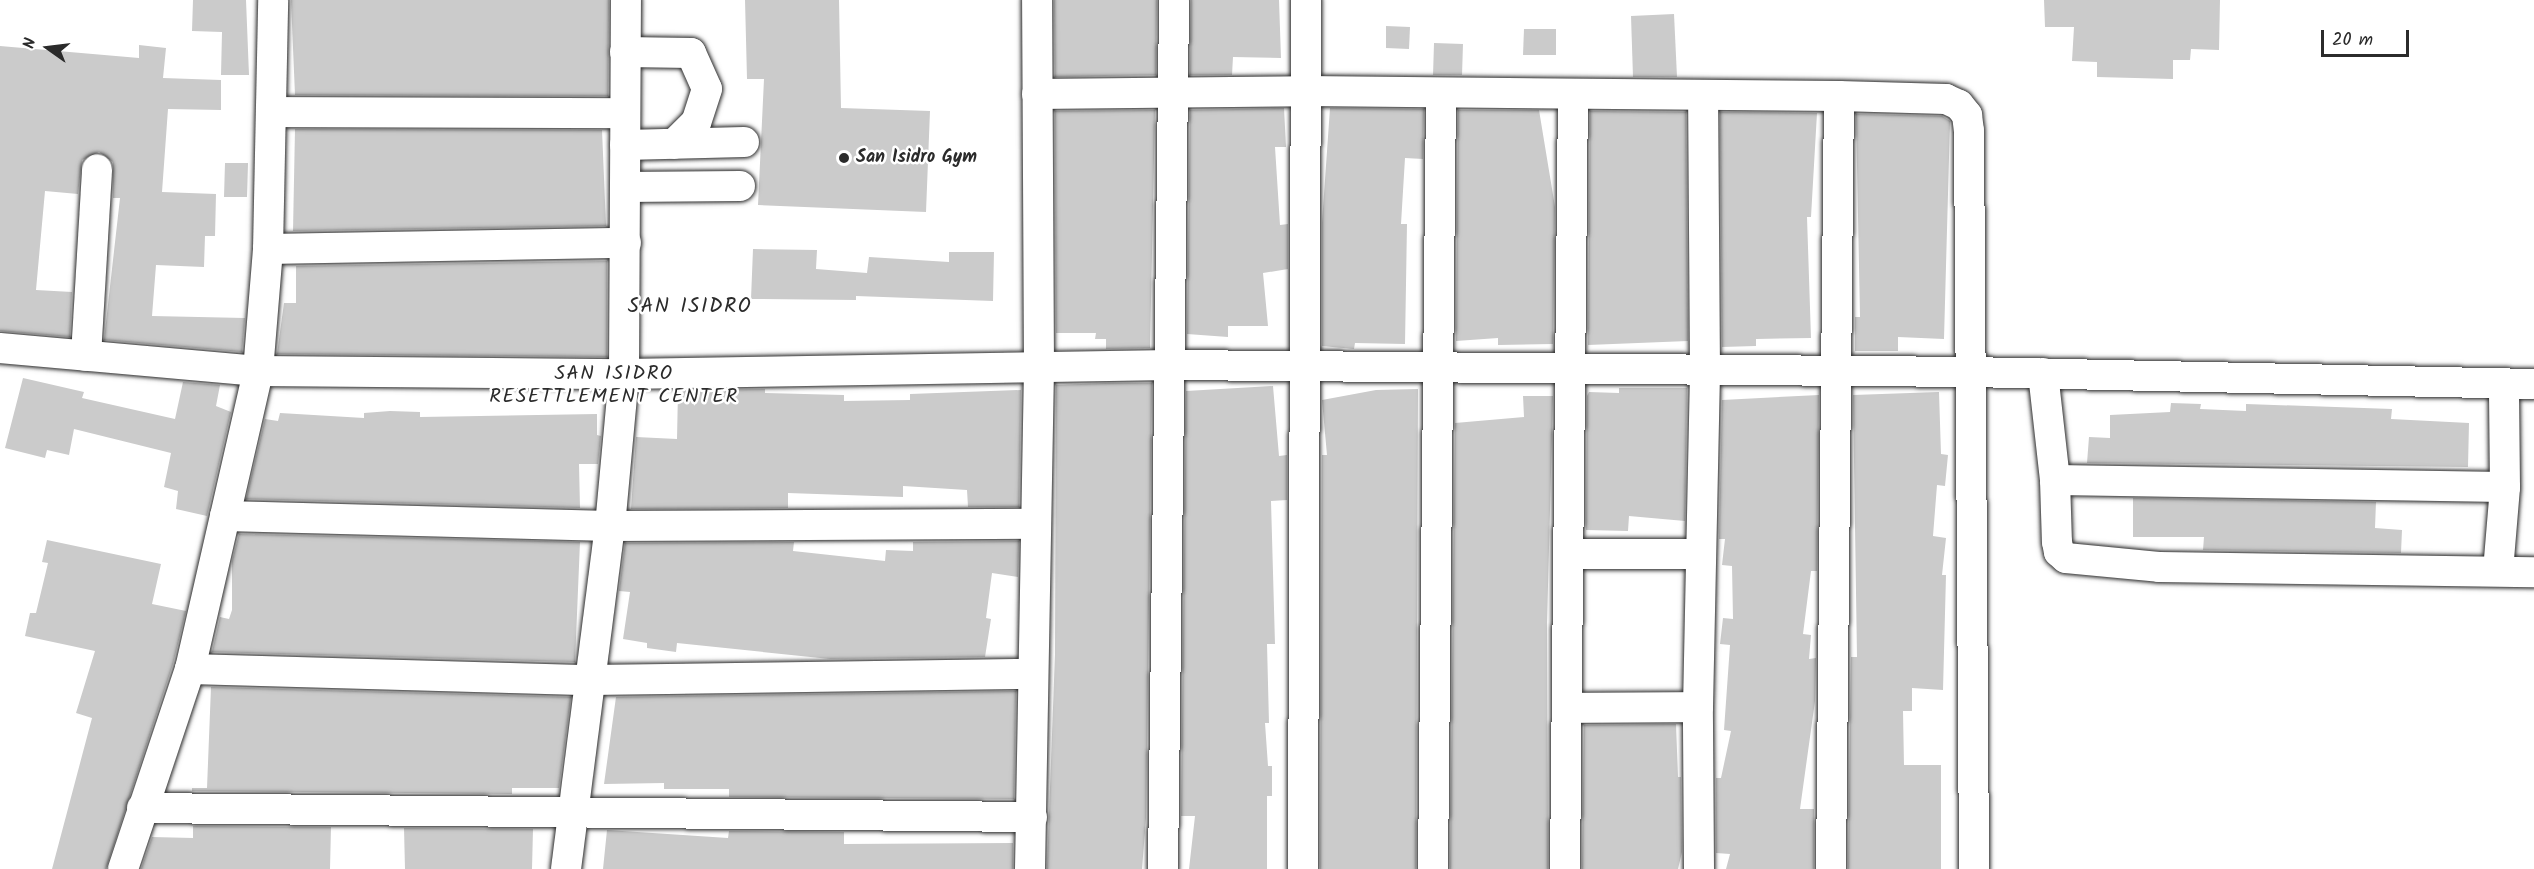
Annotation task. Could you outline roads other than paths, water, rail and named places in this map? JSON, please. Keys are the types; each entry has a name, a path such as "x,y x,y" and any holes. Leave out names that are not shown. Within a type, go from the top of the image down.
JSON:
{"street":[{"path":"123,869 190,669 258,371 268,249 273,0"},
{"path":"566,869 610,526 624,374 626,0"},
{"path":"1030,869 1039,366 1037,0"},
{"path":"1163,869 1174,0"},
{"path":"1303,869 1302,368 1306,0"},
{"path":"625,52 691,53 707,88 686,144 699,185"},
{"path":"1037,94 1305,91 1839,96 1946,99 1959,105 1967,115 1974,869"},
{"path":"1433,869 1441,94"},
{"path":"1565,869 1570,554 1568,370 1572,94"},
{"path":"1699,869 1698,707 1705,371 1703,95"},
{"path":"1831,869 1839,96"},
{"path":"272,112 624,112"},
{"path":"626,145 744,142"},
{"path":"86,356 97,169"},
{"path":"625,187 740,186"},
{"path":"268,249 626,243"},
{"path":"0,348 258,371 624,374 1170,365 2043,373 2534,384"},
{"path":"2043,373 2055,480 2058,552 2067,558 2159,567 2534,572"},
{"path":"2498,571 2505,487 2504,383"},
{"path":"2055,480 2505,487"},
{"path":"225,516 610,526 1036,524"},
{"path":"1570,554 1701,554"},
{"path":"190,669 590,680 1033,674"},
{"path":"1568,708 1698,707"},
{"path":"142,808 1032,817"}],"place":[{"name":"San Isidro Gym","path":"844,158"}],"district":[{"name":"SAN ISIDRO","path":"690,307"},
{"name":"SAN ISIDRO RESETTLEMENT CENTER","path":"614,386"}]}
